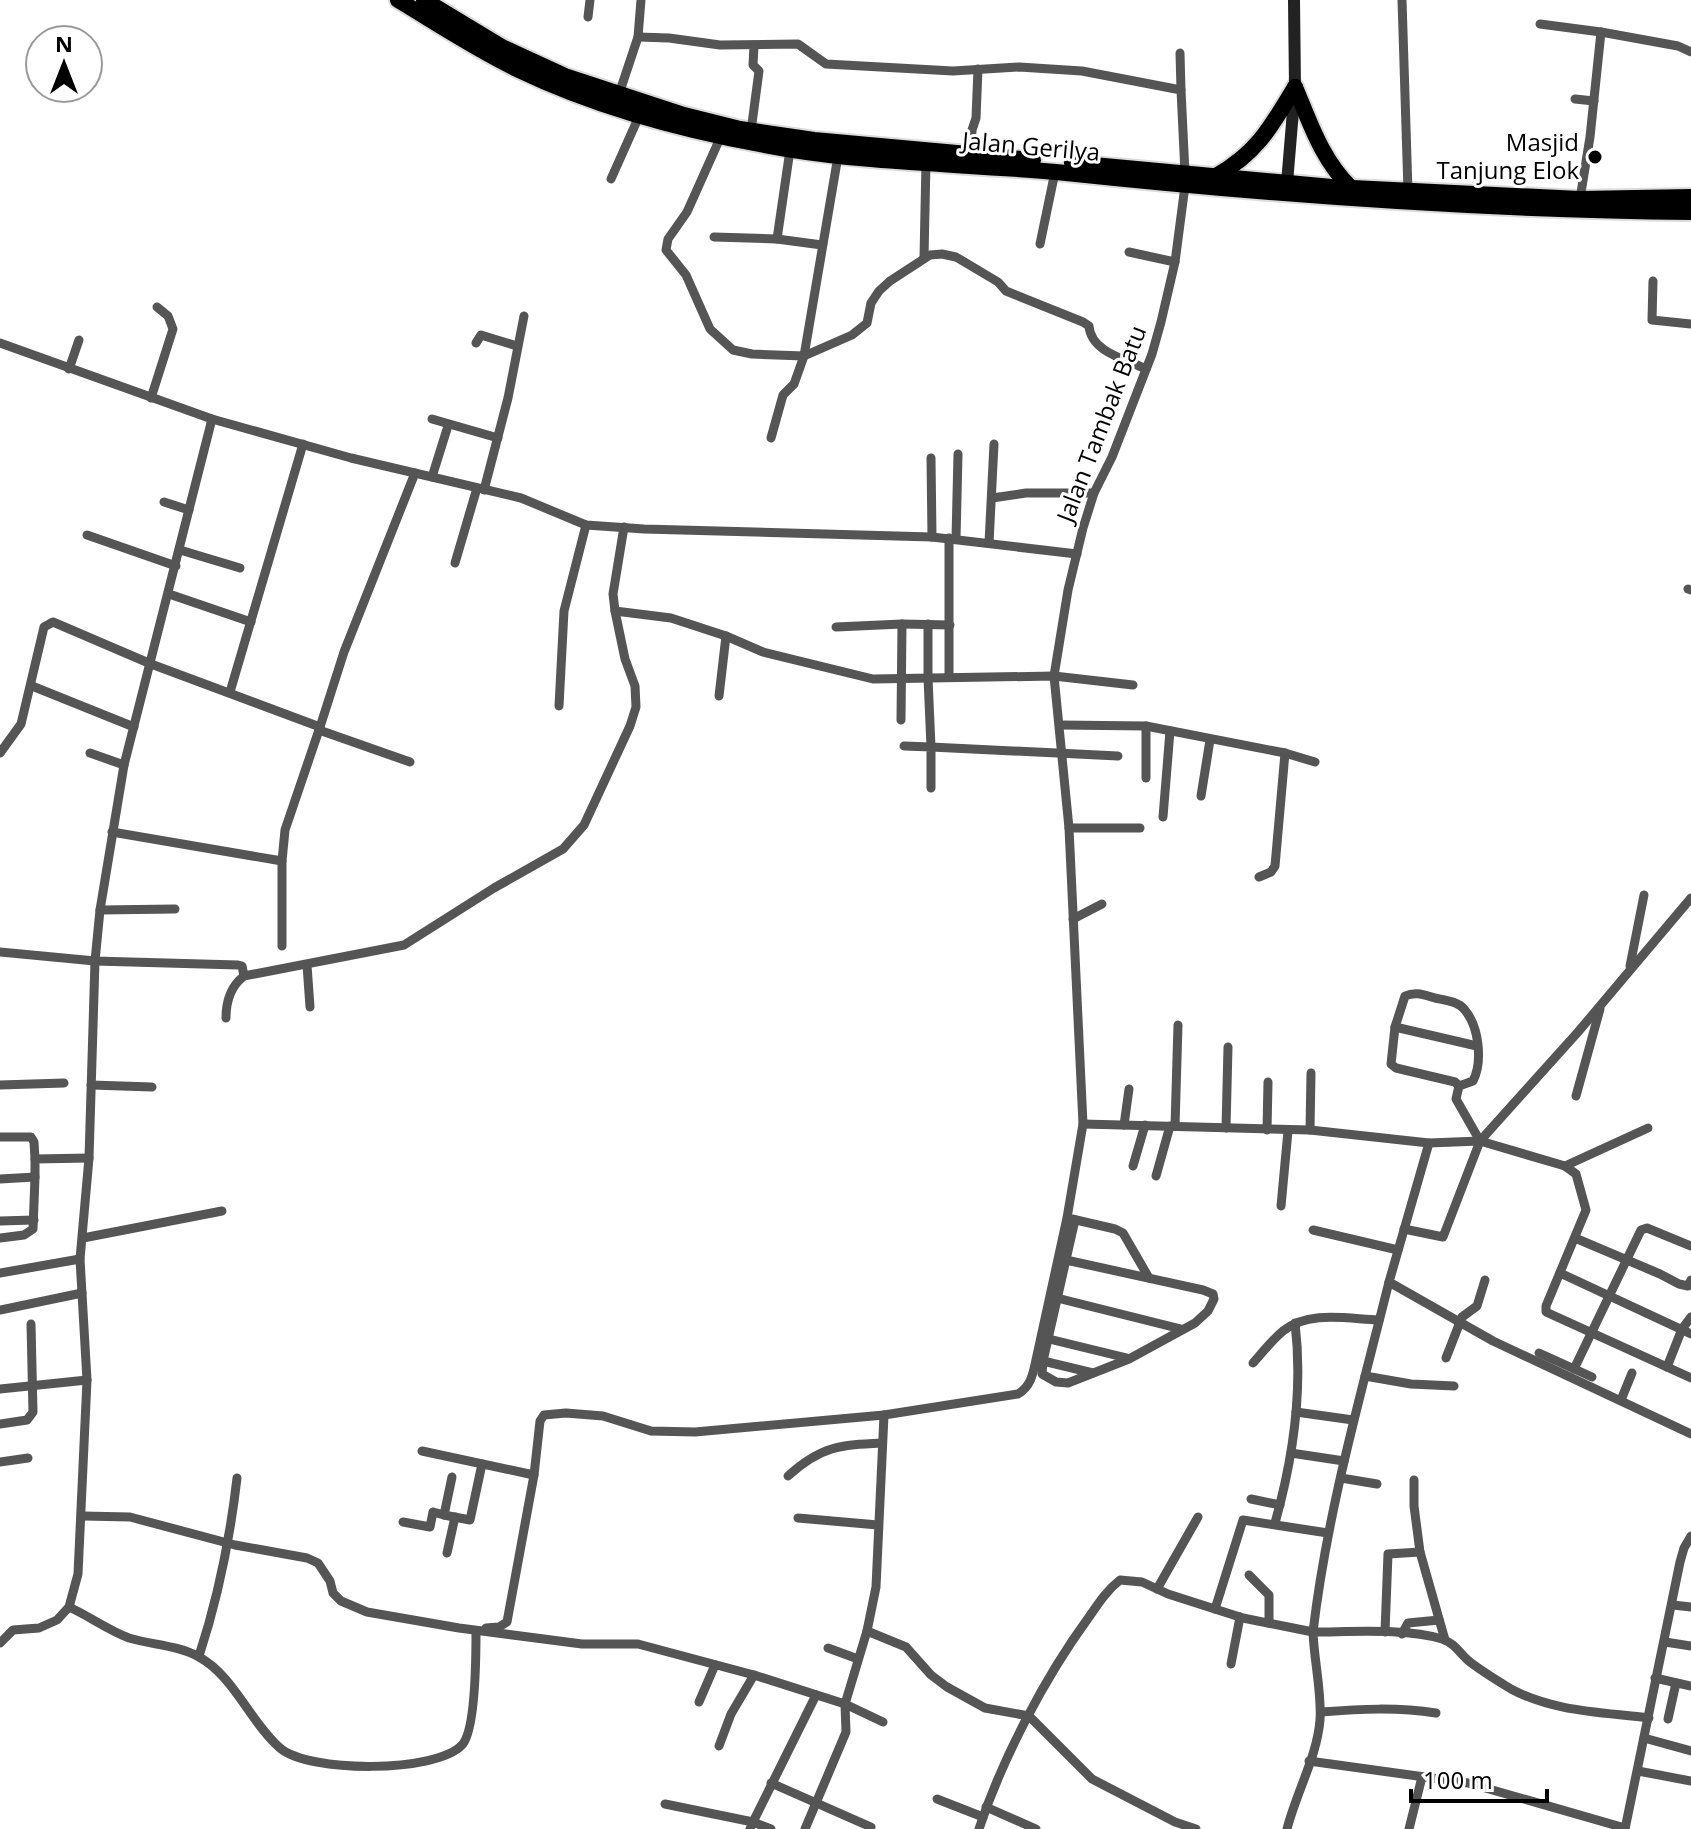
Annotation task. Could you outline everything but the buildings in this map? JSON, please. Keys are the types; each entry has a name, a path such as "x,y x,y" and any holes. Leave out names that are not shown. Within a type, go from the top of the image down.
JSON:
{"highway":[{"name":"Jalan Gerilya","path":"398,0 520,71 640,114 721,136 790,150 813,146 971,154 1185,179 1475,207 1691,212"},
{"name":"Jalan Gerilya","path":"424,0 522,58 565,76 684,115 813,146 838,156 1185,179 1216,176 1287,183 1332,192 1351,188 1580,199 1691,197"},
{"path":"1216,176 1252,151 1267,134 1295,87"},
{"path":"1295,87 1325,157 1351,188"}],"main road":[{"path":"1287,183 1295,87 1294,0"}],"street":[{"path":"588,17 590,0"},
{"path":"619,94 638,37 641,0"},
{"path":"1402,0 1408,191"},
{"path":"1540,24 1678,46 1691,52"},
{"path":"1580,199 1601,32"},
{"path":"638,37 669,38 709,45 798,44 826,64 953,71 1019,67 1082,71 1181,90"},
{"path":"751,131 759,71 753,65 754,45"},
{"name":"Jalan Tambak Batu","path":"1071,1219 1083,1124 1069,828 1054,676 1077,554 1094,493 1112,457 1146,369 1175,262 1185,179 1180,53"},
{"path":"971,154 978,69"},
{"path":"1575,99 1594,101"},
{"path":"611,179 640,114"},
{"path":"721,136 687,212 668,239 666,250 686,275 710,329 733,350 804,356 859,331 867,323 871,303 879,291 924,258 948,254 998,282 1006,291 1083,322 1089,326 1092,341 1097,345 1146,369"},
{"path":"777,239 790,150"},
{"path":"771,438 783,395 794,384 804,356 838,156"},
{"path":"924,258 926,162"},
{"path":"1040,244 1055,172"},
{"path":"714,237 777,239 822,245"},
{"path":"1129,252 1175,262"},
{"path":"1653,281 1652,320 1691,324"},
{"path":"151,398 173,329 168,316 157,307"},
{"path":"455,563 498,438 524,316"},
{"path":"476,343 481,335 517,346"},
{"path":"69,369 79,340"},
{"path":"0,343 212,419 521,498 586,525 953,538 1077,554"},
{"path":"0,1643 13,1630 39,1628 57,1620 69,1607 78,1574 87,1380 80,1259 89,1158 95,961 100,910 124,765 212,419"},
{"path":"432,419 498,438"},
{"path":"432,477 447,429"},
{"path":"230,692 303,444"},
{"path":"989,543 994,444"},
{"path":"949,677 958,454"},
{"path":"931,458 932,537"},
{"path":"282,946 285,830 344,652 415,473"},
{"path":"992,498 1030,493 1094,493"},
{"path":"164,502 189,510"},
{"path":"559,706 564,611 586,525"},
{"path":"0,952 243,972 307,965 404,945 563,849 584,825 636,707 635,686 625,659 613,594 623,527"},
{"path":"87,535 176,566"},
{"path":"180,550 240,568"},
{"path":"169,594 251,622"},
{"path":"615,611 671,618 763,652 866,678 1054,676 1133,685"},
{"path":"0,753 21,724 43,631 48,622 57,622 151,664 410,762"},
{"path":"901,720 902,624"},
{"path":"928,624 931,788"},
{"path":"836,627 950,625"},
{"path":"719,696 726,636"},
{"path":"32,686 134,727"},
{"path":"1060,725 1146,726 1285,753 1315,762"},
{"path":"1146,726 1146,778"},
{"path":"1163,817 1170,731"},
{"path":"1201,796 1210,740"},
{"path":"904,746 1118,756"},
{"path":"90,753 124,765"},
{"path":"1259,877 1271,872 1275,866 1285,753"},
{"path":"1069,828 1140,828"},
{"path":"112,832 282,861"},
{"path":"1629,969 1644,895"},
{"path":"1404,1229 1443,1237 1480,1141 1578,1032 1691,898"},
{"path":"1073,919 1102,904"},
{"path":"100,910 175,909"},
{"path":"307,965 310,1007"},
{"path":"226,1018 230,994 243,972"},
{"path":"1415,993 1465,1009 1472,1023 1478,1066 1473,1081 1459,1086 1455,1082 1396,1068 1391,1064 1395,1027 1405,996 1415,993"},
{"path":"1576,1096 1590,1038 1604,999"},
{"path":"1156,1176 1172,1126 1178,1025"},
{"path":"1395,1027 1477,1046"},
{"path":"1226,1128 1228,1047"},
{"path":"1310,1130 1311,1073"},
{"path":"1267,1130 1268,1082"},
{"path":"0,1085 64,1083"},
{"path":"91,1085 152,1087"},
{"path":"1459,1086 1456,1099 1480,1141"},
{"path":"1124,1125 1129,1089"},
{"path":"1083,1124 1310,1130 1429,1143 1480,1141 1565,1166 1576,1174 1585,1205 1546,1312 1691,1378"},
{"path":"1133,1166 1145,1125"},
{"path":"1565,1166 1648,1128"},
{"path":"1281,1206 1288,1131"},
{"path":"0,1137 31,1137 35,1159 34,1220 30,1232 0,1238"},
{"path":"1287,1829 1294,1800 1317,1739 1321,1712 1313,1632 1321,1566 1353,1420 1429,1143"},
{"path":"35,1159 89,1158"},
{"path":"0,1179 35,1177"},
{"path":"83,1238 222,1211"},
{"path":"1066,1260 1213,1294 1214,1299 1208,1311 1195,1323 1129,1359 1077,1380 1056,1382 1043,1376 1043,1361 1066,1260 1071,1219"},
{"path":"1071,1219 1123,1233 1149,1278"},
{"path":"476,1631 499,1627 507,1622 534,1475 540,1421 544,1415 603,1416 651,1431 743,1429 884,1415 1010,1396 1025,1390 1031,1380 1071,1219"},
{"path":"0,1221 34,1220"},
{"path":"1574,1369 1643,1228 1691,1246"},
{"path":"1313,1230 1398,1250"},
{"path":"1575,1238 1679,1284 1688,1286 1691,1280"},
{"path":"0,1273 80,1259"},
{"path":"1560,1273 1686,1332"},
{"path":"1446,1358 1462,1317 1477,1306 1485,1280"},
{"path":"1389,1282 1493,1341 1691,1434"},
{"path":"0,1310 82,1293"},
{"path":"1057,1298 1181,1329"},
{"path":"1667,1367 1691,1317"},
{"path":"1253,1363 1282,1332 1295,1323 1313,1318 1379,1320"},
{"path":"1275,1523 1291,1453 1296,1412 1300,1361 1295,1323"},
{"path":"0,1424 31,1417 34,1387 31,1324"},
{"path":"1049,1339 1129,1359"},
{"path":"1539,1353 1592,1377"},
{"path":"1043,1361 1093,1373"},
{"path":"1621,1400 1632,1373"},
{"path":"1365,1376 1411,1384 1454,1386"},
{"path":"0,1389 87,1380"},
{"path":"1296,1412 1353,1420"},
{"path":"805,1829 846,1732 845,1704 867,1631 876,1587 884,1415"},
{"path":"788,1476 813,1455 834,1446 882,1443"},
{"path":"422,1451 534,1475"},
{"path":"1291,1453 1344,1461"},
{"path":"0,1462 28,1458"},
{"path":"403,1522 430,1527 433,1512 470,1520 482,1464"},
{"path":"447,1553 452,1477"},
{"path":"199,1656 229,1544 237,1478"},
{"path":"1341,1478 1377,1484"},
{"path":"1414,1480 1420,1552 1445,1640 1468,1661 1535,1700 1581,1711 1649,1718"},
{"path":"1251,1499 1280,1505"},
{"path":"83,1516 130,1517 229,1544 318,1563 330,1581 333,1593 352,1607 476,1631 582,1644 638,1644 754,1675 845,1704 883,1722"},
{"path":"1157,1589 1198,1517"},
{"path":"798,1518 878,1525"},
{"path":"1215,1609 1241,1522 1275,1523 1328,1533"},
{"path":"1309,1761 1494,1789 1625,1829 1684,1548 1691,1536"},
{"path":"1385,1632 1388,1554 1420,1552"},
{"path":"1249,1575 1269,1595 1269,1623"},
{"path":"979,1829 986,1807 1044,1687 1074,1637 1115,1584 1126,1579 1240,1617 1313,1632 1385,1632 1445,1640"},
{"path":"1673,1605 1691,1607"},
{"path":"69,1607 125,1636 199,1656 224,1679 279,1747 309,1762 349,1766 429,1761 445,1756 462,1745 467,1736 476,1660 476,1631"},
{"path":"1231,1664 1240,1617"},
{"path":"1402,1634 1408,1623 1439,1620"},
{"path":"867,1631 906,1647 931,1675 985,1708 1029,1716 1092,1779 1175,1822 1196,1829"},
{"path":"1665,1642 1691,1646"},
{"path":"828,1648 858,1659"},
{"path":"699,1702 715,1665"},
{"path":"719,1746 731,1714 754,1675"},
{"path":"1655,1678 1691,1686"},
{"path":"1668,1719 1676,1683"},
{"path":"751,1825 816,1695"},
{"path":"1321,1712 1379,1707 1436,1713"},
{"path":"1644,1738 1691,1751"},
{"path":"1638,1771 1691,1781"},
{"path":"1409,1829 1422,1777"},
{"path":"771,1783 871,1827"},
{"path":"937,1799 983,1817"},
{"path":"665,1804 771,1829"},
{"path":"986,1807 1036,1829"}],"place":[{"name":"Masjid Tanjung Elok","path":"1595,157"}]}
